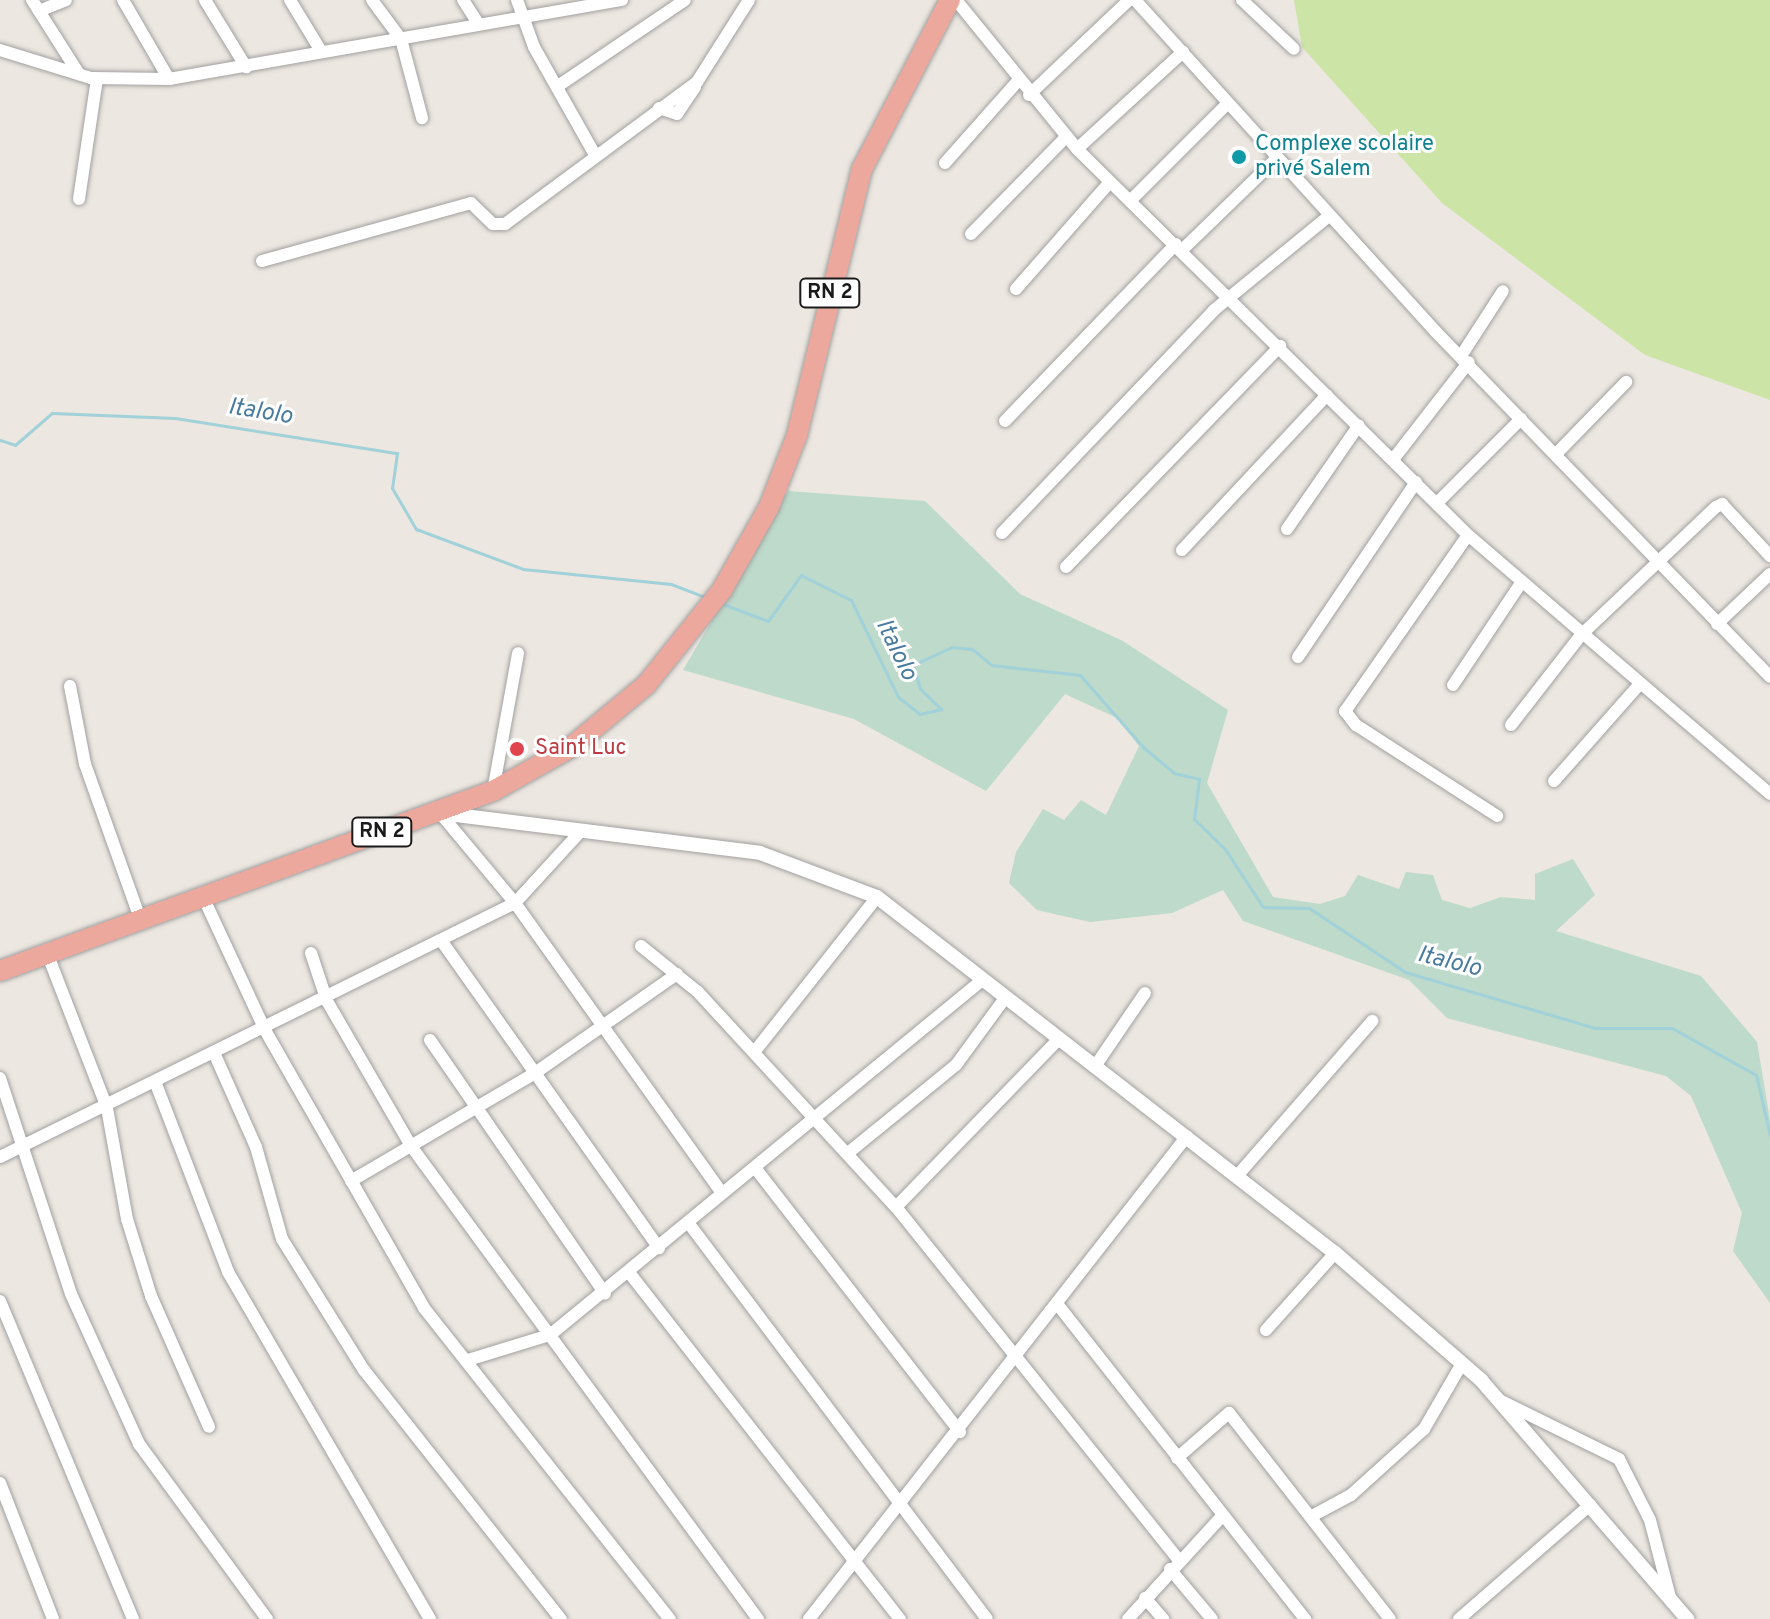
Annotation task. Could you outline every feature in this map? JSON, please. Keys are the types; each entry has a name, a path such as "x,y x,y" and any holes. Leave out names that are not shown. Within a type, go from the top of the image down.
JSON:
{"highway":[{"name":"RN 2","path":"0,971 440,813 493,791 611,717 710,608 722,590 797,435 868,153 953,0"}],"street":[{"path":"66,0 35,5 79,74"},
{"path":"123,0 169,79"},
{"path":"205,0 246,67"},
{"path":"290,0 321,51"},
{"path":"372,0 401,39 422,118"},
{"path":"463,0 478,23"},
{"path":"517,0 595,155"},
{"path":"0,50 97,79 169,79 622,0"},
{"path":"558,86 685,0"},
{"path":"262,261 471,203 499,226 575,177 595,155 697,82 749,0"},
{"path":"953,0 1017,82 1077,149 1327,395 1395,457 1468,535 1638,686 1770,794"},
{"path":"1029,95 1129,0"},
{"path":"1135,0 1329,216 1770,677"},
{"path":"1242,0 1294,49"},
{"path":"1077,149 1183,52"},
{"path":"79,199 97,79"},
{"path":"945,163 1017,82"},
{"path":"1130,201 1227,104"},
{"path":"971,234 1066,137"},
{"path":"1005,421 1179,247 1276,159"},
{"path":"1016,289 1110,182"},
{"path":"1002,533 1229,296 1329,216"},
{"path":"1395,457 1465,359 1503,291"},
{"path":"1066,567 1280,346"},
{"path":"1558,452 1626,382"},
{"path":"1182,550 1327,395"},
{"path":"1437,503 1521,419"},
{"path":"1287,529 1359,425"},
{"path":"1298,657 1416,482"},
{"path":"1511,725 1581,635 1656,560 1722,504 1770,556"},
{"path":"1468,535 1345,711 1356,725 1497,816"},
{"path":"1717,624 1770,574"},
{"path":"1453,685 1521,583"},
{"path":"493,791 518,653"},
{"path":"70,686 85,764 141,921"},
{"path":"1554,781 1638,686"},
{"path":"440,813 760,853 877,897 981,981 1096,1065 1335,1253 1499,1400 1687,1619"},
{"path":"440,813 515,903 606,1026 722,1193"},
{"path":"0,1157 327,1001 515,903 582,830"},
{"path":"755,1051 877,897"},
{"path":"204,899 265,1030 424,1308 670,1619"},
{"path":"443,943 659,1248"},
{"path":"641,946 677,974 755,1051 896,1207 1020,1354 1212,1619"},
{"path":"47,953 107,1108 127,1219 151,1296 209,1427"},
{"path":"311,953 327,1001 411,1146 758,1619"},
{"path":"351,1181 535,1073 677,974"},
{"path":"468,1360 550,1335 631,1275 722,1193 756,1169 814,1115 981,981"},
{"path":"1096,1065 1145,993"},
{"path":"848,1153 956,1065 1005,998"},
{"path":"1237,1176 1372,1021"},
{"path":"896,1207 1059,1039"},
{"path":"430,1040 473,1109 605,1294"},
{"path":"215,1055 256,1147 282,1239 364,1370 561,1619"},
{"path":"0,1078 71,1294 139,1444 267,1619"},
{"path":"156,1084 228,1272 430,1619"},
{"path":"809,1619 902,1499 960,1432 1187,1136"},
{"path":"756,1169 960,1432"},
{"path":"690,1225 902,1499 987,1619"},
{"path":"1266,1330 1335,1253"},
{"path":"631,1275 900,1619"},
{"path":"0,1301 133,1619"},
{"path":"1058,1305 1305,1619"},
{"path":"1312,1516 1351,1495 1424,1429 1460,1367"},
{"path":"1499,1400 1619,1459 1650,1520 1671,1601"},
{"path":"1177,1458 1229,1413 1390,1619"},
{"path":"0,1483 53,1619"},
{"path":"1459,1619 1590,1505"},
{"path":"1128,1619 1174,1564 1222,1516"},
{"path":"1145,1598 1163,1619"}],"green space":[{"path":"1294,0 1770,0 1770,400 1645,355 1442,203 1302,47"},
{"path":"788,491 925,501 1020,594 1123,641 1228,710 1207,783 1273,897 1320,904 1345,896 1358,875 1399,889 1406,872 1433,875 1442,900 1470,908 1501,897 1535,900 1535,874 1573,859 1595,895 1556,931 1701,976 1757,1042 1770,1120 1770,1303 1733,1251 1742,1213 1691,1096 1666,1076 1447,1018 1409,980 1243,921 1223,890 1172,913 1090,922 1037,910 1009,883 1016,852 1043,809 1064,820 1081,800 1106,815 1139,746 1117,718 1065,694 986,791 854,719 683,670"}],"waterway":[{"name":"Italolo","path":"0,440 15,445 52,413 175,418 397,453 392,488 416,529 523,569 671,584 705,597"},
{"name":"Italolo","path":"723,604 768,621 801,575 851,600 898,697 920,714 941,709 920,689 913,665 952,647 972,649 992,665 1080,675 1143,747 1174,773 1199,779 1194,819 1225,849 1263,907 1309,908 1405,972 1595,1028 1672,1028 1756,1075 1770,1135"}],"place":[{"name":"Complexe scolaire privé Salem","path":"1239,157"},
{"name":"Saint Luc","path":"517,749"}]}
